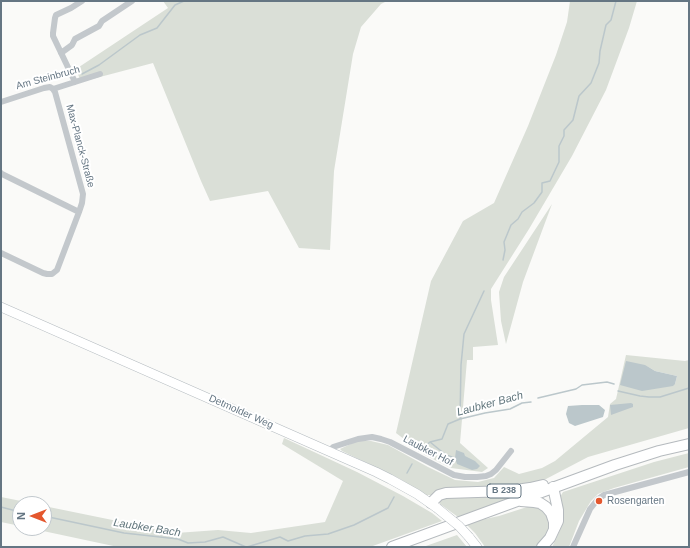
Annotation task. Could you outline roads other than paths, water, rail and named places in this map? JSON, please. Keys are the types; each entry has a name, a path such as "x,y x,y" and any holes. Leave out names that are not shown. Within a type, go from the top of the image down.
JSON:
{"main road":[{"name":"B 238","path":"392,547 615,465 659,451 689,444"},
{"name":"B 238","path":"434,505 439,495 446,492 509,491 538,486 558,480 580,478"},
{"path":"542,547 550,538 558,522 559,515 553,487"},
{"path":"512,502 534,502 540,503 546,507 551,513 554,522 554,531"}],"street":[{"path":"76,82 53,36 55,16 82,1"},
{"path":"61,53 72,45 75,39 99,26 102,21 132,1"},
{"name":"Am Steinbruch","path":"1,102 44,88 53,89 100,74"},
{"name":"Max-Planck-Straße","path":"1,253 43,273 52,274 57,270 80,212 83,194 53,89"},
{"path":"1,173 80,212"},
{"name":"Detmolder Weg","path":"1,307 390,478 434,505 459,526 477,547"},
{"name":"Laubker Hof","path":"331,452 333,447 358,438 372,437 390,442 454,475 465,478 486,476 491,474 511,451"},
{"path":"573,547 590,509 598,498 604,495 689,472"}],"waterway":[{"path":"82,74 99,65 140,35 157,28 175,5 184,1"},
{"path":"503,260 505,250 504,242 511,225 518,219 522,212 534,203 542,192 542,183 550,181 559,162 559,146 564,136 564,130 573,120 579,96 591,83 599,63 606,25 611,20 616,1"},
{"path":"460,419 461,365 464,334 484,291"},
{"name":"Laubker Bach","path":"538,398 576,389 582,385 607,382 614,384"},
{"name":"Laubker Bach","path":"618,391 640,396 660,397 689,388"},
{"name":"Laubker Bach","path":"419,451 430,442 442,439 448,424 460,419 510,409 522,403 531,402"},
{"path":"430,442 446,455 455,458"},
{"name":"Laubker Bach","path":"407,473 412,464"},
{"name":"Laubker Bach","path":"247,547 280,537 288,541 305,536 328,534 354,525 388,508 394,497"},
{"name":"Laubker Bach","path":"1,507 12,510"},
{"name":"Laubker Bach","path":"52,518 124,533 178,539 188,543 205,542 223,537 246,547"}],"place":[{"name":"Rosengarten","path":"599,501"}]}
